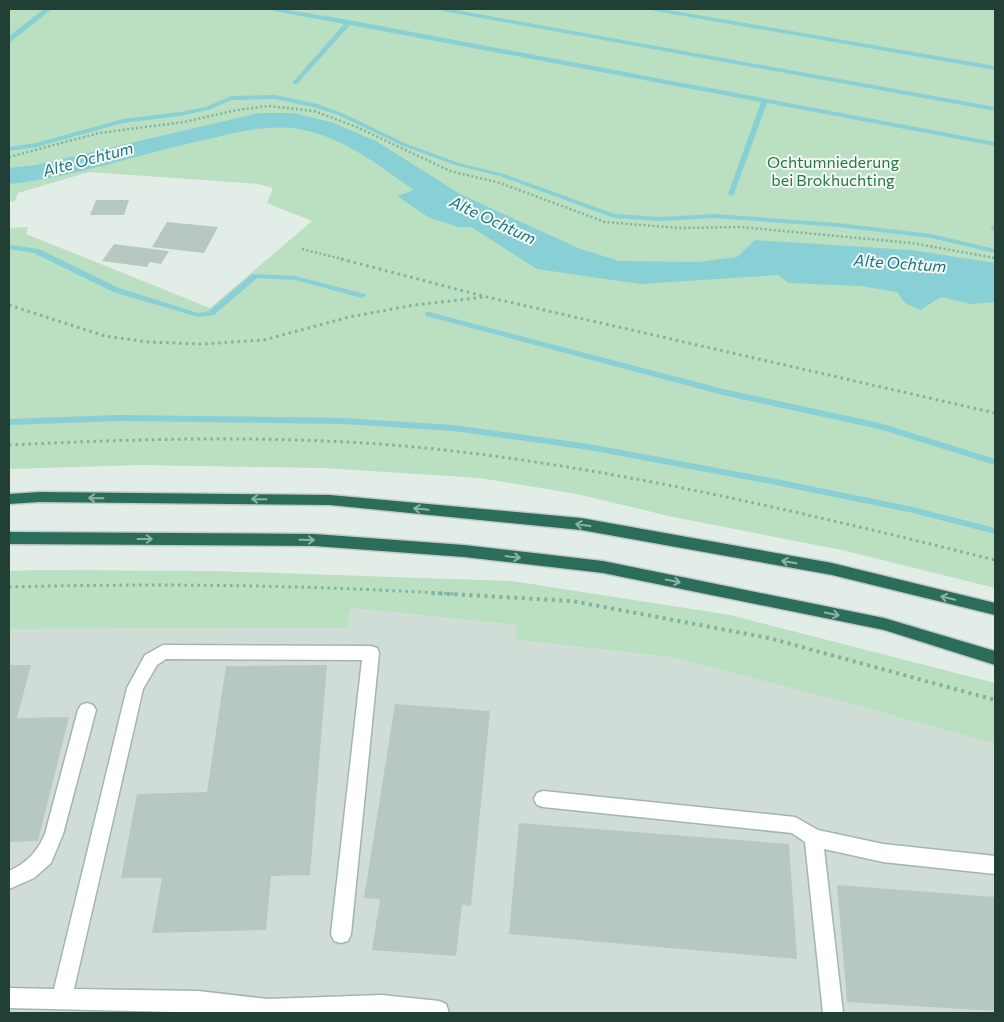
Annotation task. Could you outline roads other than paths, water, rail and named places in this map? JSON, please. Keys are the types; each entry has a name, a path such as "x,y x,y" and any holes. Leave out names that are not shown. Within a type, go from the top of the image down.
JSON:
{"highway":[{"path":"9,499 40,497 330,500 581,524 832,569 995,609"},
{"path":"9,538 314,540 464,551 593,566 884,624 995,658"}],"street":[{"path":"62,999 135,688 151,660 164,652 371,653 341,934"},
{"path":"9,880 27,872 44,857 54,834 86,710"},
{"path":"543,799 795,825 814,838 882,853 995,865"},
{"path":"814,838 833,1013"},
{"path":"9,998 198,1001 270,1011 382,1005 439,1011 439,1013"}],"water":[{"path":"44,9 52,9 9,43 9,36"},
{"name":"Alte Ochtum","path":"259,113 293,113 331,122 376,141 460,194 578,248 619,261 698,262 737,257 755,240 911,250 995,263 995,302 971,304 941,297 920,310 905,303 897,292 861,286 789,283 778,275 640,284 537,269 471,227 458,227 428,217 397,196 414,190 373,162 330,138 298,129 275,127 241,131 59,176 9,184 9,168 36,165"}],"waterway":[{"path":"274,9 348,23"},
{"path":"443,9 995,109"},
{"path":"655,9 995,68"},
{"path":"295,83 348,23"},
{"path":"348,23 995,144"},
{"path":"9,149 37,145 123,121 180,114 208,108 231,98 275,97 315,105 340,114 405,145 457,164 502,175 614,216 660,219 715,216 838,225 931,236 995,251"},
{"path":"731,194 765,101"},
{"path":"9,247 36,251 116,290 198,315 211,313 255,276 295,278 362,296"},
{"path":"429,314 723,392 880,426 995,462"},
{"path":"9,422 120,418 343,421 454,428 589,447 766,480 913,510 995,531"}],"park label":[{"name":"Ochtumniederung bei Brokhuchting","path":"833,171"}]}
